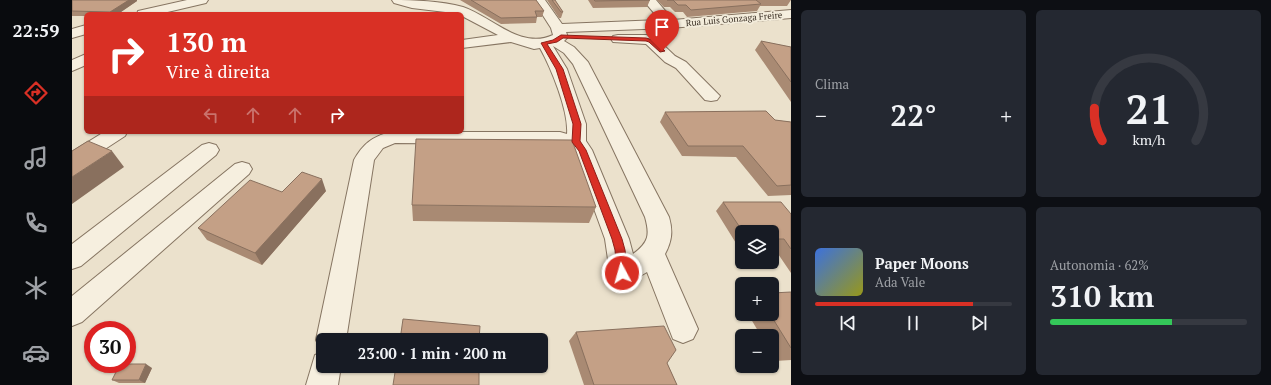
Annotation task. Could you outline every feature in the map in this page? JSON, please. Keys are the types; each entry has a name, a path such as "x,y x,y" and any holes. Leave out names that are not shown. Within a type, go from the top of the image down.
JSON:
{"street":[{"path":"168,11 202,0"},
{"path":"398,0 406,3 459,10 482,19 511,38 523,42 554,37 651,41 670,59 681,65 711,96"},
{"path":"539,0 554,37 559,69 577,124 576,142"},
{"path":"649,0 670,24"},
{"path":"764,4 786,15"},
{"name":"Rua Luis Gonzaga Freire","path":"554,37 670,24 786,15"},
{"path":"72,34 83,22"},
{"path":"332,333 364,160 369,150 375,144 385,139 395,137 560,138 576,142 582,150 617,239 620,250 622,273 642,262 652,253 662,235 661,226 657,217 580,62 554,37"},
{"path":"464,44 511,38"},
{"path":"72,66 84,60"},
{"path":"72,161 115,134"},
{"path":"72,258 209,150"},
{"path":"72,313 242,169"},
{"path":"652,253 683,330"},
{"path":"322,385 325,373"}],"building":[{"path":"72,0 129,0 110,12 72,11"},
{"path":"471,0 536,0 544,11 535,11 537,17 501,18"},
{"path":"552,0 555,0 563,12 561,12"},
{"path":"594,0 650,0 595,1"},
{"path":"673,0 756,0 761,4 691,10 686,5 678,5"},
{"path":"761,41 791,47 791,82"},
{"path":"766,111 775,120 791,122 791,185 777,186 743,146 688,146 665,112"},
{"path":"416,139 572,140 596,207 412,205"},
{"path":"88,141 112,151 72,177 72,151"},
{"path":"302,172 322,179 255,253 198,228 250,180 282,192"},
{"path":"723,202 781,202 791,214 791,249 784,239 779,239 779,225 738,225"},
{"path":"791,292 791,348 774,321 779,321 779,293"},
{"path":"403,319 480,326 480,333 401,333"},
{"path":"664,326 676,350 667,363 677,385 594,385 576,332"},
{"path":"136,364 146,364 139,380 112,380 116,373 136,373"},
{"path":"395,373 479,373 479,385 393,385"}],"route":[{"path":"622,273 622,261 617,239 582,150 576,142 577,124 559,69 544,43 555,41 561,37 646,40 654,43 662,51"}]}
